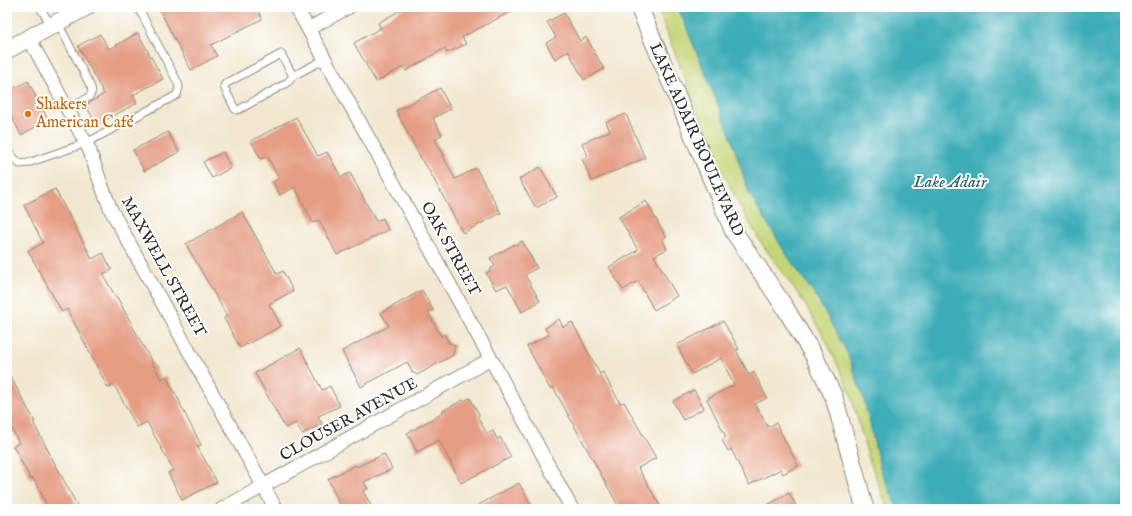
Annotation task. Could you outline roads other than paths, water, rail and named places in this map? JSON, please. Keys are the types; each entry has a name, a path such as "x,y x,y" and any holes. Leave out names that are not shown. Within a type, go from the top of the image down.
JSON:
{"street":[{"path":"8,47 29,38 86,7"},
{"name":"OAK STREET","path":"296,7 491,359 572,509"},
{"path":"308,29 349,7"},
{"name":"LAKE ADAIR BOULEVARD","path":"639,7 734,232 784,306 814,356 834,397 865,509"},
{"name":"MAXWELL STREET","path":"29,38 89,149 112,210 276,509"},
{"name":"CLOUSER AVENUE","path":"222,509 491,359"}],"lane":[{"path":"40,7 54,24 91,87 91,94 68,110"},
{"path":"7,145 12,156 20,164 28,163 86,143 177,95 179,87 178,83 138,7"},
{"path":"293,76 281,54 225,84 224,87 235,109 237,110 285,84 293,76 325,59"}],"water":[{"name":"Lake Adair","path":"678,7 1125,7 1125,509 898,509 881,471 864,399 847,352 817,298 787,255 749,193 729,131"}],"place":[{"name":"Shakers American Café","path":"28,114"}]}
